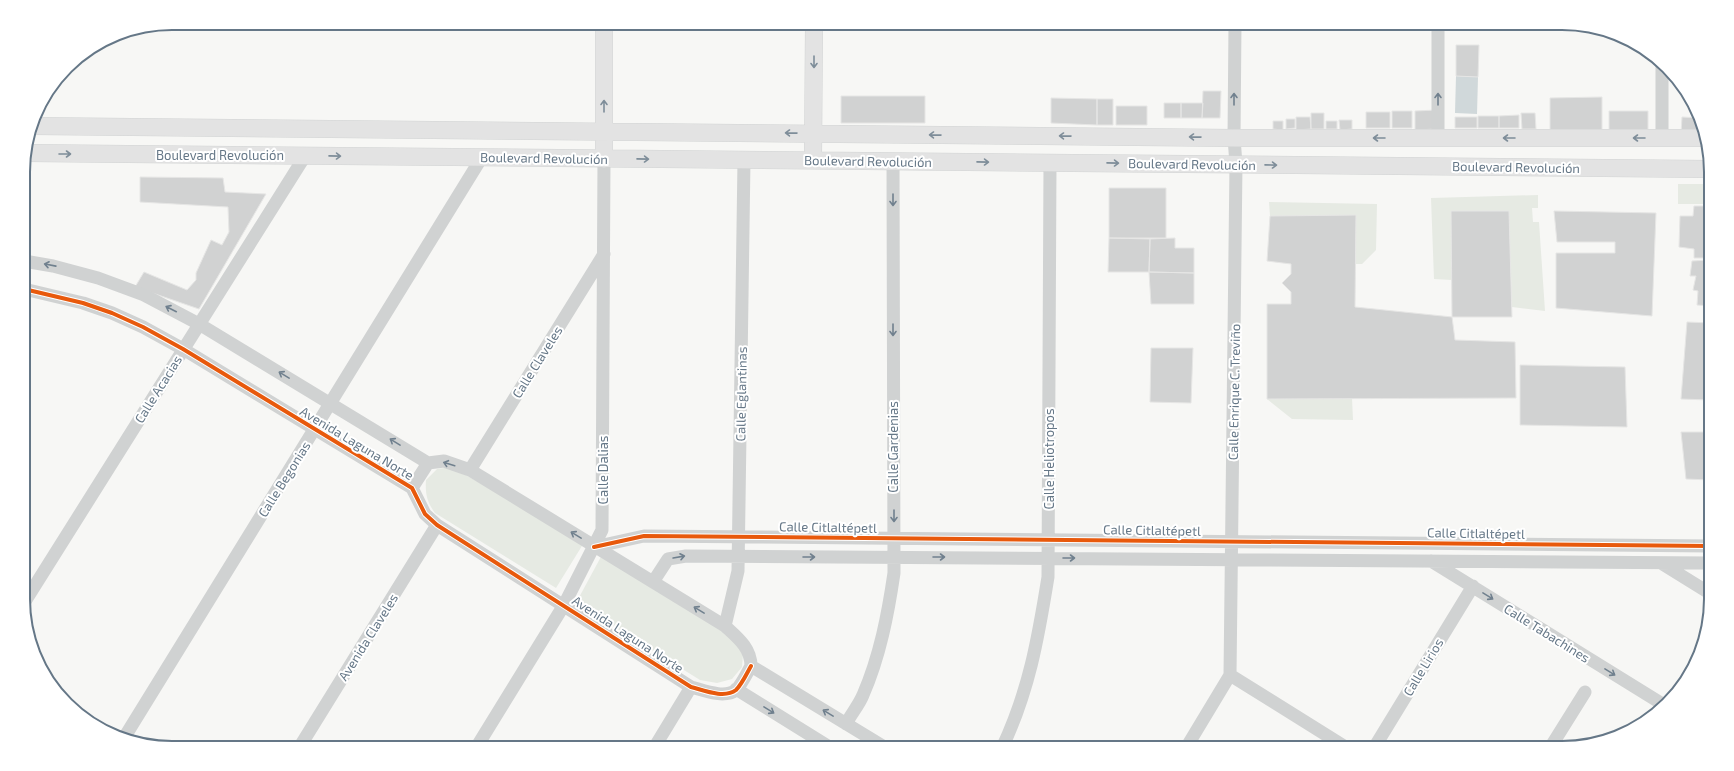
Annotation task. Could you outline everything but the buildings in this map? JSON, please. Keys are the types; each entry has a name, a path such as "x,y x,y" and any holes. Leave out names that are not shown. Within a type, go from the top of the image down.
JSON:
{"main road":[{"path":"604,30 604,158"},
{"path":"813,159 814,30"},
{"path":"38,126 1234,138 1700,138"},
{"name":"Boulevard Revolución","path":"31,154 744,160 813,159 1050,163 1704,169"}],"street":[{"name":"Calle Enrique C. Treviño","path":"1230,675 1236,164 1234,138 1235,30"},
{"path":"1438,30 1438,138"},
{"path":"1662,72 1662,138"},
{"name":"Calle Acacias","path":"30,593 305,156"},
{"name":"Calle Begonias","path":"127,733 482,157"},
{"name":"Calle Dalias","path":"480,741 564,605 602,530 604,158"},
{"name":"Calle Eglantinas","path":"725,626 738,571 739,556 744,160"},
{"name":"Calle Gardenias","path":"846,724 863,696 883,635 894,573 893,161"},
{"name":"Calle Heliotropos","path":"1005,741 1028,681 1038,641 1048,577 1050,163"},
{"name":"Calle Claveles","path":"470,470 604,254"},
{"name":"Avenida Laguna Norte","path":"30,262 53,266 98,278 144,295 199,324 428,463 444,461 470,470 725,626 743,641 751,658 751,666"},
{"name":"Avenida Laguna Norte","path":"30,290 49,294 112,313 143,327 183,349 412,488 425,514 437,526 564,605 691,687 728,694 736,689"},
{"path":"412,488 428,463"},
{"name":"Avenida Claveles","path":"303,741 437,526"},
{"name":"Calle Citlaltépetl","path":"594,546 644,536 1704,546"},
{"path":"1631,545 1704,590"},
{"path":"652,582 668,559 675,557 739,556 1704,563"},
{"name":"Calle Tabachines","path":"1431,561 1659,702"},
{"name":"Calle Lirios","path":"1378,741 1473,586"},
{"path":"820,741 736,689 751,666 874,741"},
{"path":"1190,741 1230,675 1336,741"},
{"path":"658,741 691,687"},
{"path":"1554,741 1585,692"}],"shaded area":[{"path":"1456,76 1478,77 1477,114 1455,113"},
{"path":"1678,184 1704,184 1704,204 1678,204"},
{"path":"1538,195 1538,208 1532,208 1533,222 1539,222 1545,311 1512,307 1509,212 1452,280 1434,279 1431,198"},
{"path":"1269,202 1377,204 1376,250 1362,264 1356,264 1356,215 1270,216"},
{"path":"1352,398 1353,420 1292,419 1267,399"},
{"path":"451,467 585,541 556,588 435,513 427,498 426,480 437,469"},
{"path":"603,553 726,627 743,654 742,667 732,679 717,683 700,680 576,603"}],"cycle path":[{"path":"30,290 83,303 112,313 143,327 183,349 412,488 425,514 437,525 691,687 720,694 731,693 738,688 751,666"},
{"path":"594,547 644,536 1704,546"}]}
